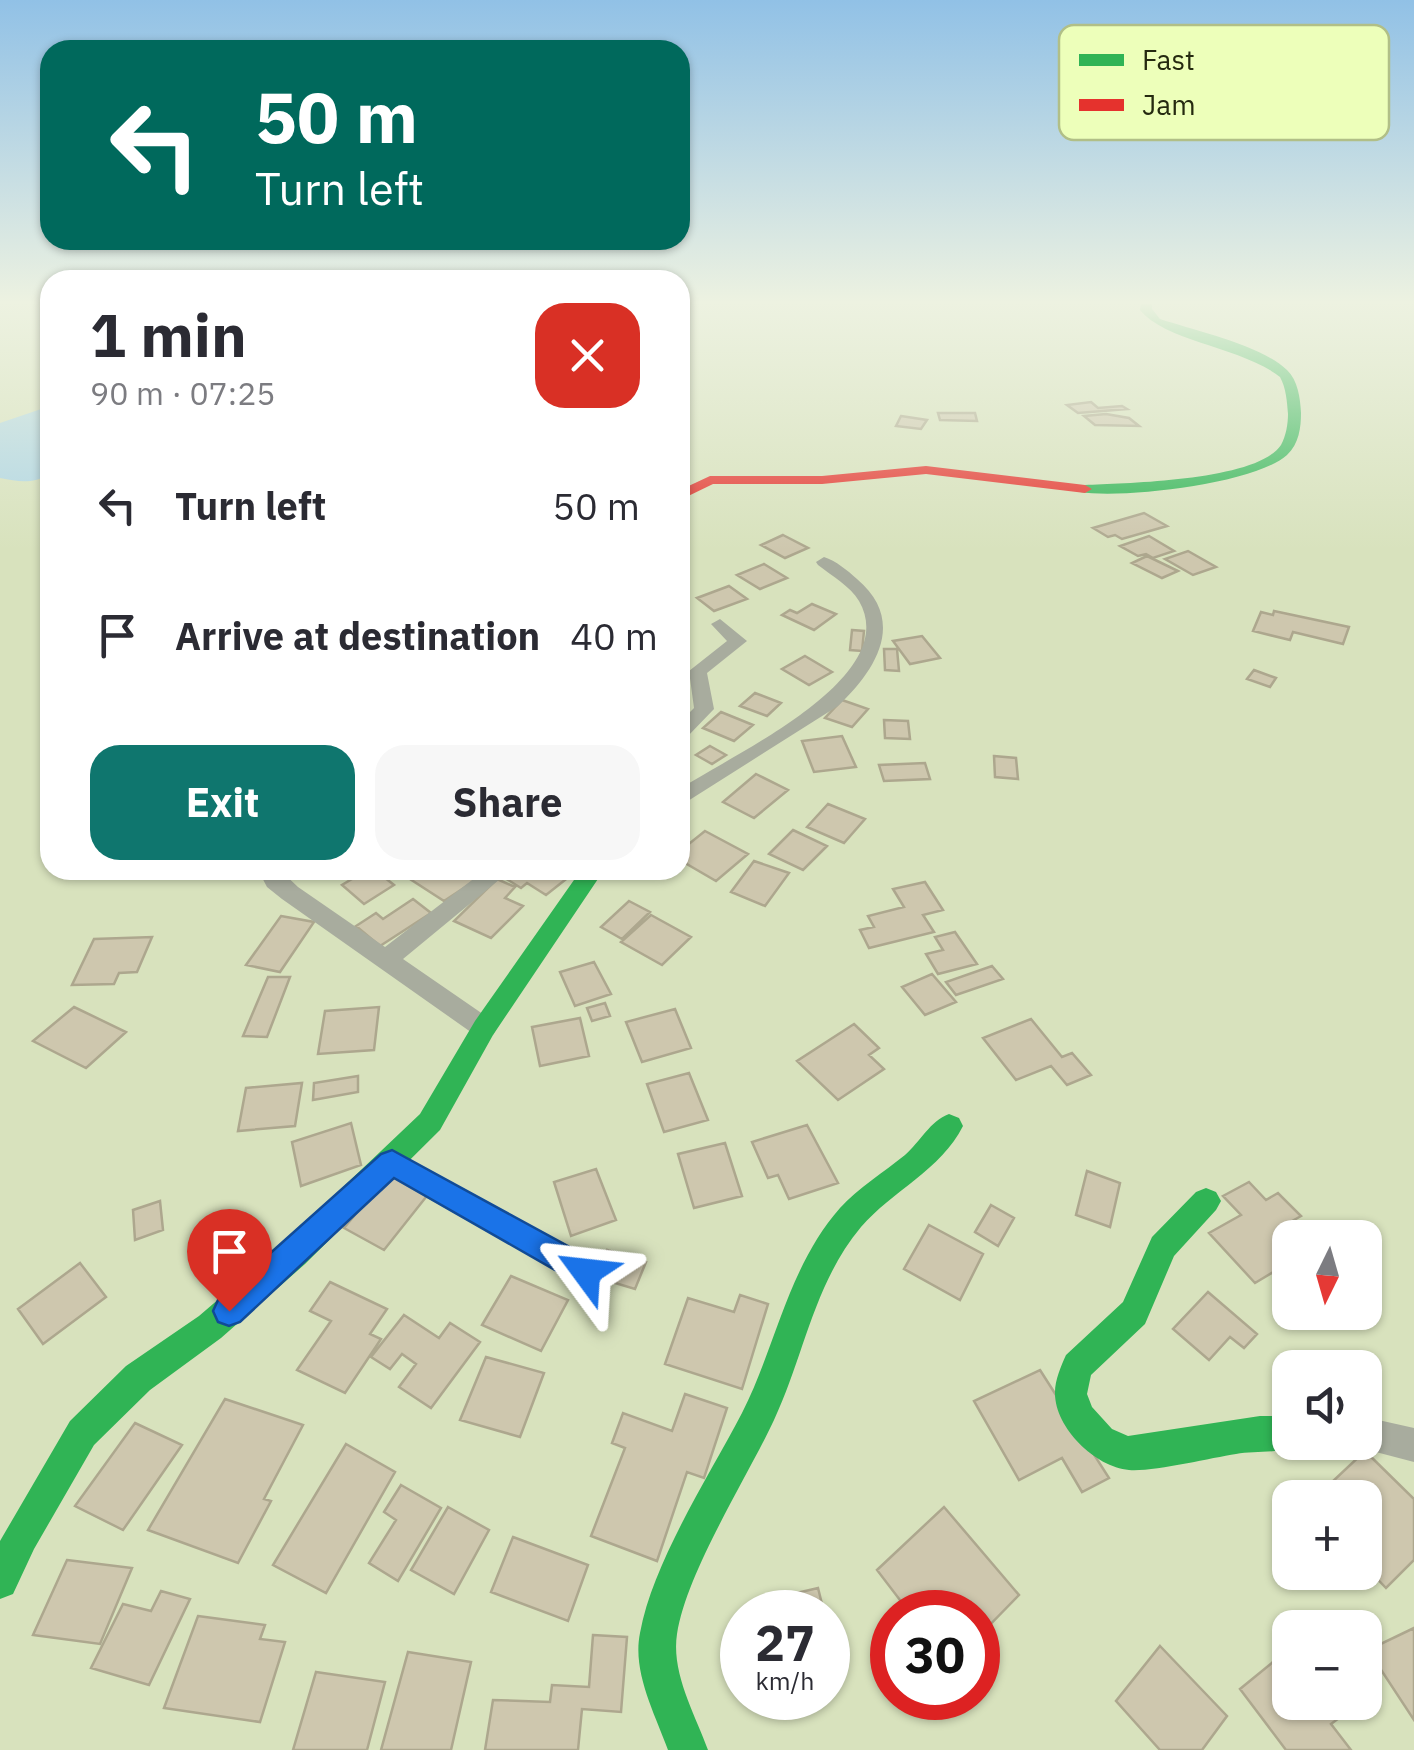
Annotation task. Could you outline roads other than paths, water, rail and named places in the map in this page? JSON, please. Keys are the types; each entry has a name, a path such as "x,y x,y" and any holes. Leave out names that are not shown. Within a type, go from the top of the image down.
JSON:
{"street":[{"path":"690,491 710,480 822,480 926,470 1075,489 1156,486 1265,463 1284,450 1295,426 1290,386"},
{"path":"690,792 777,740 838,696 858,676 874,634 872,609 856,587 824,562"},
{"path":"690,723 704,709 698,671 738,641 720,624"},
{"path":"274,880 484,1028"},
{"path":"387,958 487,880"},
{"path":"0,1582 21,1536 82,1432 138,1378 210,1328 282,1264 430,1122 484,1028 586,880"},
{"path":"688,1750 659,1670 658,1635 676,1580 763,1406 791,1324 819,1266 851,1217 921,1158 948,1126"},
{"path":"392,1162 586,1272"},
{"path":"1206,1201 1163,1247 1134,1313 1077,1366 1071,1394 1080,1418 1100,1441 1128,1453 1272,1433"},
{"path":"1382,1435 1414,1446"}],"water":[{"path":"40,409 40,478 26,481 0,478 0,423"}]}
